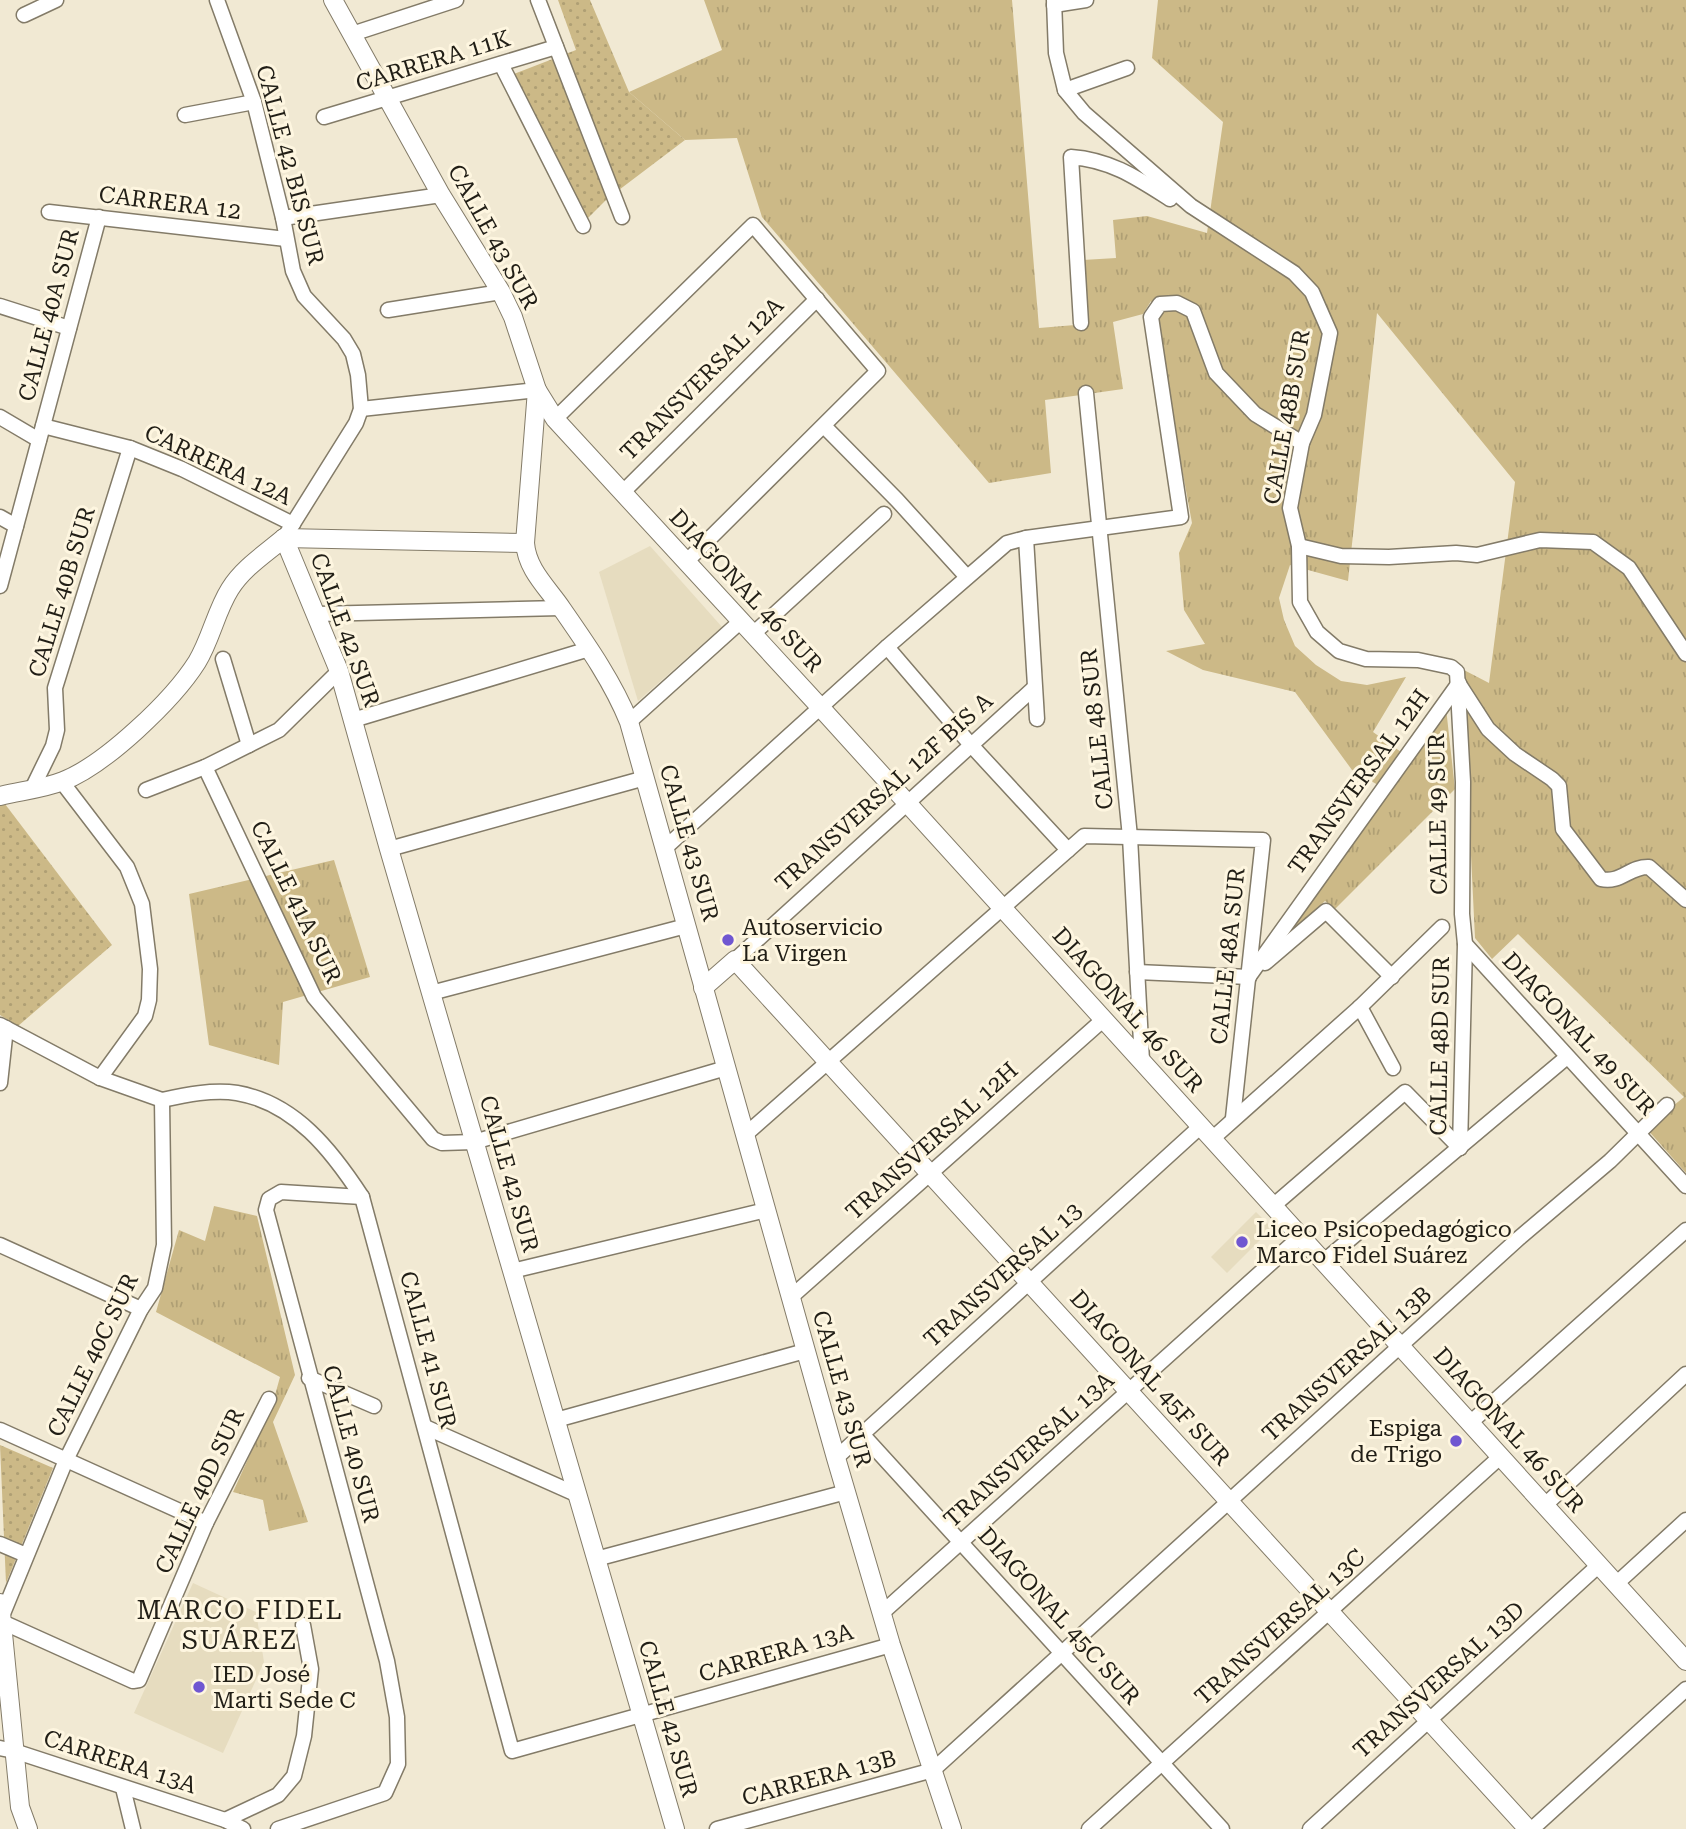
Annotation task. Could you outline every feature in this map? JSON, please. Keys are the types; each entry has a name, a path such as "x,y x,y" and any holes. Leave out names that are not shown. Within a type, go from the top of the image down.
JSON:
{"street":[{"path":"24,16 56,0"},
{"name":"CALLE 42 BIS SUR","path":"217,0 254,102 283,218 293,271 304,296 344,339 353,354 358,375 360,409"},
{"name":"CALLE 43 SUR","path":"333,0 513,317 537,390 525,543 528,561 589,649 629,722 836,1458 891,1645 952,1829"},
{"path":"352,34 456,0"},
{"path":"538,0 622,217"},
{"path":"1086,0 1054,2 1056,53 1065,90 1084,113 1165,185 1191,206 1216,221"},
{"name":"CARRERA 11K","path":"324,117 556,47"},
{"path":"501,64 583,226"},
{"path":"1065,90 1126,68"},
{"path":"185,115 254,102"},
{"path":"1081,323 1072,157 1091,158 1118,167 1168,198 1216,221"},
{"path":"283,218 442,195"},
{"name":"CARRERA 12","path":"49,212 286,239"},
{"name":"CALLE 40A SUR","path":"0,586 99,217"},
{"name":"CALLE 48B SUR","path":"1216,221 1294,272 1312,292 1330,332 1314,415 1302,443 1290,508 1299,546 1300,602 1317,632 1339,651 1366,659 1418,660 1451,667 1457,672 1459,683"},
{"path":"555,419 753,226 878,372 686,562"},
{"path":"388,310 501,292"},
{"name":"TRANSVERSAL 12A","path":"622,492 817,299"},
{"path":"665,848 1007,543 1026,538 1181,517 1151,317 1160,304 1177,303 1193,311 1216,373 1255,414 1302,443"},
{"path":"0,306 69,328"},
{"path":"0,796 62,782 105,756 183,682 198,660 229,591 242,573 288,531 351,433 360,409 537,390"},
{"name":"DIAGONAL 46 SUR","path":"537,390 555,419 1686,1661"},
{"name":"CALLE 48 SUR","path":"1086,393 1130,837 1142,1061"},
{"path":"0,417 39,440"},
{"name":"CARRERA 12A","path":"43,426 130,449 182,469 288,531"},
{"path":"824,426 897,500 967,577"},
{"name":"CALLE 40B SUR","path":"32,789 53,746 57,730 55,688 130,449"},
{"path":"629,722 884,514"},
{"path":"0,517 16,526"},
{"path":"288,531 525,543"},
{"name":"CALLE 42 SUR","path":"288,531 339,671 675,1829"},
{"path":"1026,538 1037,719"},
{"path":"1299,546 1341,556 1389,557 1456,553 1478,555 1541,540 1593,542 1629,568 1686,654"},
{"path":"317,614 561,608"},
{"path":"887,648 971,746 1068,850"},
{"path":"353,720 589,649"},
{"path":"223,659 249,745"},
{"path":"146,790 205,767 279,730 339,671"},
{"path":"1459,683 1488,729 1559,786 1563,829 1601,879 1617,880 1638,867 1649,867 1686,900"},
{"name":"CALLE 49 SUR","path":"1459,683 1463,782 1462,914 1465,944"},
{"name":"TRANSVERSAL 12H","path":"1249,977 1459,683"},
{"name":"TRANSVERSAL 12F BIS A","path":"704,988 1034,688"},
{"name":"CALLE 41A SUR","path":"205,767 314,997 433,1139 442,1143 474,1142"},
{"path":"389,849 645,778"},
{"path":"62,782 127,867 142,905 150,969 149,1000 145,1016 100,1078"},
{"path":"745,1135 1084,836 1130,837"},
{"name":"CALLE 48A SUR","path":"1130,837 1263,840 1233,1118"},
{"path":"1137,972 1249,977 1326,911 1391,977"},
{"path":"431,993 686,926"},
{"name":"TRANSVERSAL 13","path":"836,1458 1029,1282 1206,1132 1233,1118 1360,1007 1442,927"},
{"name":"DIAGONAL 49 SUR","path":"1465,944 1686,1186"},
{"name":"CALLE 48D SUR","path":"1460,1148 1465,944"},
{"name":"DIAGONAL 45F SUR","path":"735,960 1530,1829"},
{"path":"1360,1007 1394,1068"},
{"name":"TRANSVERSAL 12H","path":"790,1298 1104,1019"},
{"path":"0,1083 3,1027 100,1078 162,1100"},
{"path":"1324,1261 1567,1057"},
{"path":"474,1142 726,1068"},
{"path":"1273,1206 1405,1092 1460,1148"},
{"name":"CALLE 41 SUR","path":"162,1100 192,1094 236,1093 276,1105 310,1132 336,1158 362,1197 512,1751"},
{"name":"CALLE 40C SUR","path":"1,1616 66,1460 141,1309 155,1288 164,1245 162,1100"},
{"name":"TRANSVERSAL 13B","path":"933,1770 1518,1238 1611,1161 1638,1131 1667,1105"},
{"name":"CALLE 40 SUR","path":"278,1829 385,1793 398,1764 397,1717 387,1661 266,1210 269,1199 281,1192 362,1197"},
{"path":"512,1271 766,1210"},
{"path":"1470,1423 1686,1230"},
{"name":"TRANSVERSAL 13A","path":"882,1613 1301,1236"},
{"path":"0,1245 141,1309"},
{"path":"556,1420 805,1351"},
{"path":"1545,1506 1686,1374"},
{"path":"309,1378 374,1406"},
{"name":"CALLE 40D SUR","path":"1,1616 133,1681 139,1680 144,1674 206,1523 269,1399"},
{"path":"425,1427 578,1495"},
{"path":"0,1430 206,1523"},
{"name":"DIAGONAL 45C SUR","path":"862,1434 1222,1829"},
{"name":"TRANSVERSAL 13C","path":"1090,1829 1500,1457"},
{"path":"596,1559 846,1492"},
{"path":"1616,1584 1686,1520"},
{"path":"0,1544 26,1555"},
{"name":"TRANSVERSAL 13D","path":"1310,1829 1599,1565"},
{"path":"1,1616 7,1750 27,1829"},
{"path":"225,1820 278,1795 293,1776 304,1737 311,1670 303,1625"},
{"name":"CARRERA 13A","path":"512,1751 891,1645"},
{"path":"1530,1829 1686,1689"},
{"name":"CARRERA 13A","path":"7,1750 225,1820 243,1829"},
{"name":"CARRERA 13B","path":"717,1829 933,1770"},
{"path":"123,1788 133,1829"}],"shaded area":[{"path":"650,546 722,627 638,701 599,572"},
{"name":"Liceo Psicopedagógico Marco Fidel Suárez","path":"1256,1212 1272,1228 1227,1273 1211,1257"},
{"name":"IED José Marti Sede C","path":"193,1583 256,1612 264,1662 223,1753 134,1713"}],"green space":[{"path":"558,0 590,0 629,92 685,140 607,199 585,221 506,77 576,50"},
{"path":"704,0 1012,0 1039,328 1087,324 1083,260 1116,258 1113,220 1147,216 1207,233 1223,122 1152,58 1158,0 1686,0 1686,1173 1646,1128 1684,1097 1518,934 1492,959 1475,938 1462,669 1489,683 1515,482 1377,313 1348,581 1290,565 1279,598 1284,620 1295,646 1316,665 1341,681 1367,685 1406,677 1373,732 1401,752 1378,785 1352,770 1295,692 1203,670 1166,651 1205,644 1184,610 1179,553 1192,523 1151,301 1143,314 1113,322 1123,389 1045,400 1051,473 989,483 762,217 737,138 685,140 629,92 722,50"},
{"path":"1446,708 1455,789 1335,909 1325,901 1279,944"},
{"path":"5,804 112,945 18,1026 0,1015 0,806"},
{"path":"334,860 370,977 283,1002 279,1065 209,1045 189,894"},
{"path":"214,1206 257,1216 295,1375 273,1422 308,1522 269,1531 263,1500 233,1492 272,1406 280,1377 156,1312 179,1230 205,1241"},
{"path":"0,1445 53,1468 6,1583"}],"place":[{"name":"Autoservicio La Virgen","path":"728,940"},
{"name":"Liceo Psicopedagógico Marco Fidel Suárez","path":"1242,1242"},
{"name":"Espiga de Trigo","path":"1456,1441"},
{"name":"IED José Marti Sede C","path":"199,1687"}],"district":[{"name":"MARCO FIDEL SUÁREZ","path":"240,1625"}]}
